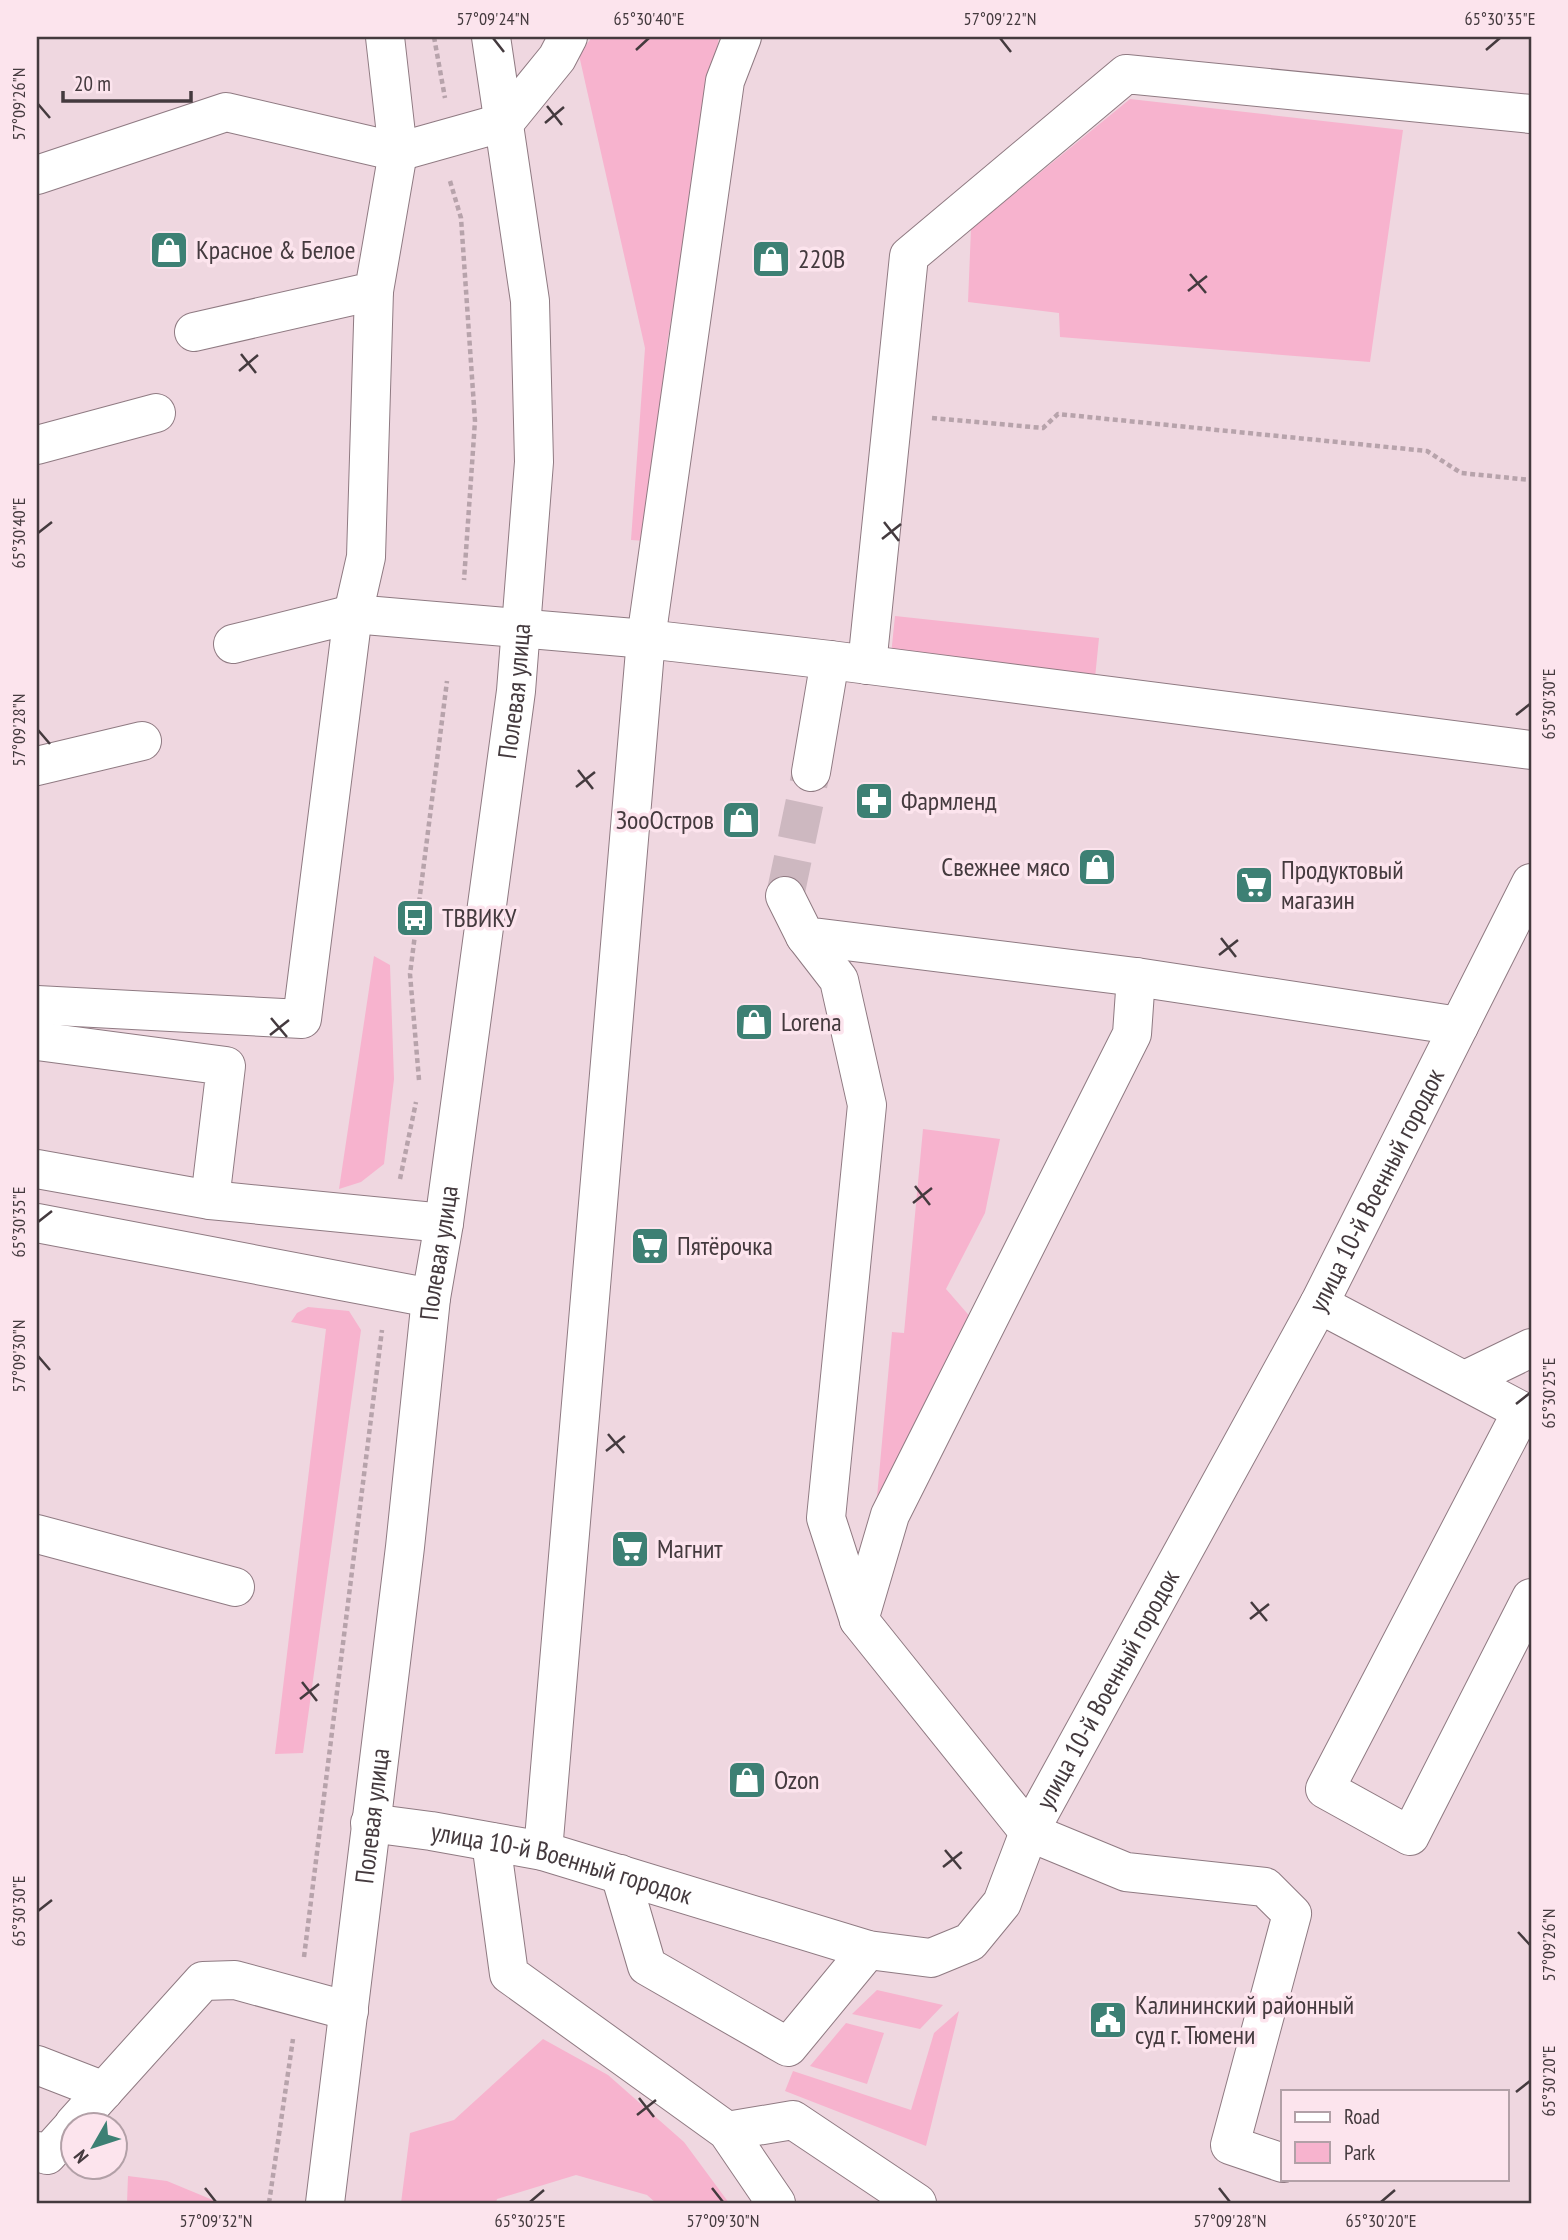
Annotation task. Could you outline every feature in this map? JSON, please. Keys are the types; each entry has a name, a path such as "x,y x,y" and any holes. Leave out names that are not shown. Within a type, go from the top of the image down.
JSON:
{"street":[{"path":"37,1005 302,1019 353,614 366,557 374,291 398,152 384,37"},
{"name":"Полевая улица","path":"326,2192 405,1547 431,1298 444,1223 516,691 522,628 534,462 530,301 491,37"},
{"path":"37,175 226,112 398,152 505,122 557,58 568,37"},
{"path":"543,1851 646,639 725,81 742,37"},
{"path":"811,772 849,662 909,256 1126,74 1531,114"},
{"path":"194,332 374,291"},
{"path":"37,445 156,413"},
{"path":"233,644 353,614 646,639 849,662 1531,750"},
{"path":"37,766 142,741"},
{"name":"улица 10-й Военный городок","path":"370,1824 431,1831 543,1851 868,1950 931,1958 970,1942 1002,1903 1029,1832 1319,1304 1531,883"},
{"path":"785,896 805,936 838,980 867,1105 826,1518 859,1620 1029,1832 1126,1872 1265,1887 1292,1914 1230,2145 1281,2162"},
{"path":"805,936 1136,977 1459,1026"},
{"path":"859,1620 890,1515 1132,1034 1136,977"},
{"path":"37,1041 226,1066 210,1200"},
{"path":"37,1169 210,1200 444,1223"},
{"path":"37,1223 431,1298"},
{"path":"1319,1304 1527,1413 1325,1789 1410,1836 1531,1598"},
{"path":"1465,1380 1531,1348"},
{"path":"37,1534 235,1587"},
{"path":"491,1842 509,1974 727,2131 776,2203"},
{"path":"620,1874 647,1966 788,2047 868,1950"},
{"path":"87,2110 203,1981 235,1980 349,2011"},
{"path":"37,2065 104,2091"},
{"path":"727,2131 793,2120 917,2203"},
{"path":"37,2151 47,2155 60,2141"}],"path":[{"path":"434,37 446,102 438,141 461,218 475,422 464,580"},
{"path":"927,417 1043,428 1058,414 1427,451 1461,473 1531,480"},
{"path":"419,1084 410,974 447,681"},
{"path":"392,1218 416,1098"},
{"path":"269,2203 299,1997 387,1290"}],"green space":[{"path":"592,37 719,37 667,344 646,541 631,540 645,348 579,55"},
{"path":"1130,99 1403,130 1370,362 1060,337 1059,313 968,302 971,229"},
{"path":"895,616 1099,638 1095,678 891,655"},
{"path":"374,956 390,965 394,1079 384,1164 361,1182 339,1189"},
{"path":"923,1129 1000,1139 985,1213 946,1289 973,1320 877,1497 892,1332 904,1333"},
{"path":"308,1307 349,1311 361,1330 303,1753 275,1754 326,1329 291,1322 297,1313"},
{"path":"877,1990 943,2005 920,2029 852,2014"},
{"path":"959,2011 926,2146 785,2091 793,2071 911,2110 934,2033"},
{"path":"846,2023 884,2033 867,2084 810,2066"},
{"path":"543,2039 608,2075 684,2142 729,2203 656,2203 647,2195 576,2175 497,2199 496,2203 401,2203 410,2133 454,2120"},
{"path":"130,2176 167,2181 220,2203 127,2203"}],"tunnel":[{"path":"785,896 811,772"}],"place":[{"name":"Красное & Белое","path":"169,250"},
{"name":"220В","path":"771,259"},
{"name":"Фармленд","path":"874,801"},
{"name":"ЗооОстров","path":"741,820"},
{"name":"Свежнее мясо","path":"1097,867"},
{"name":"Продуктовый магазин","path":"1254,885"},
{"name":"ТВВИКУ","path":"415,918"},
{"name":"Lorena","path":"754,1022"},
{"name":"Пятёрочка","path":"650,1246"},
{"name":"Магнит","path":"630,1549"},
{"name":"Ozon","path":"747,1780"},
{"name":"Калининский районный суд г. Тюмени","path":"1108,2020"}]}
